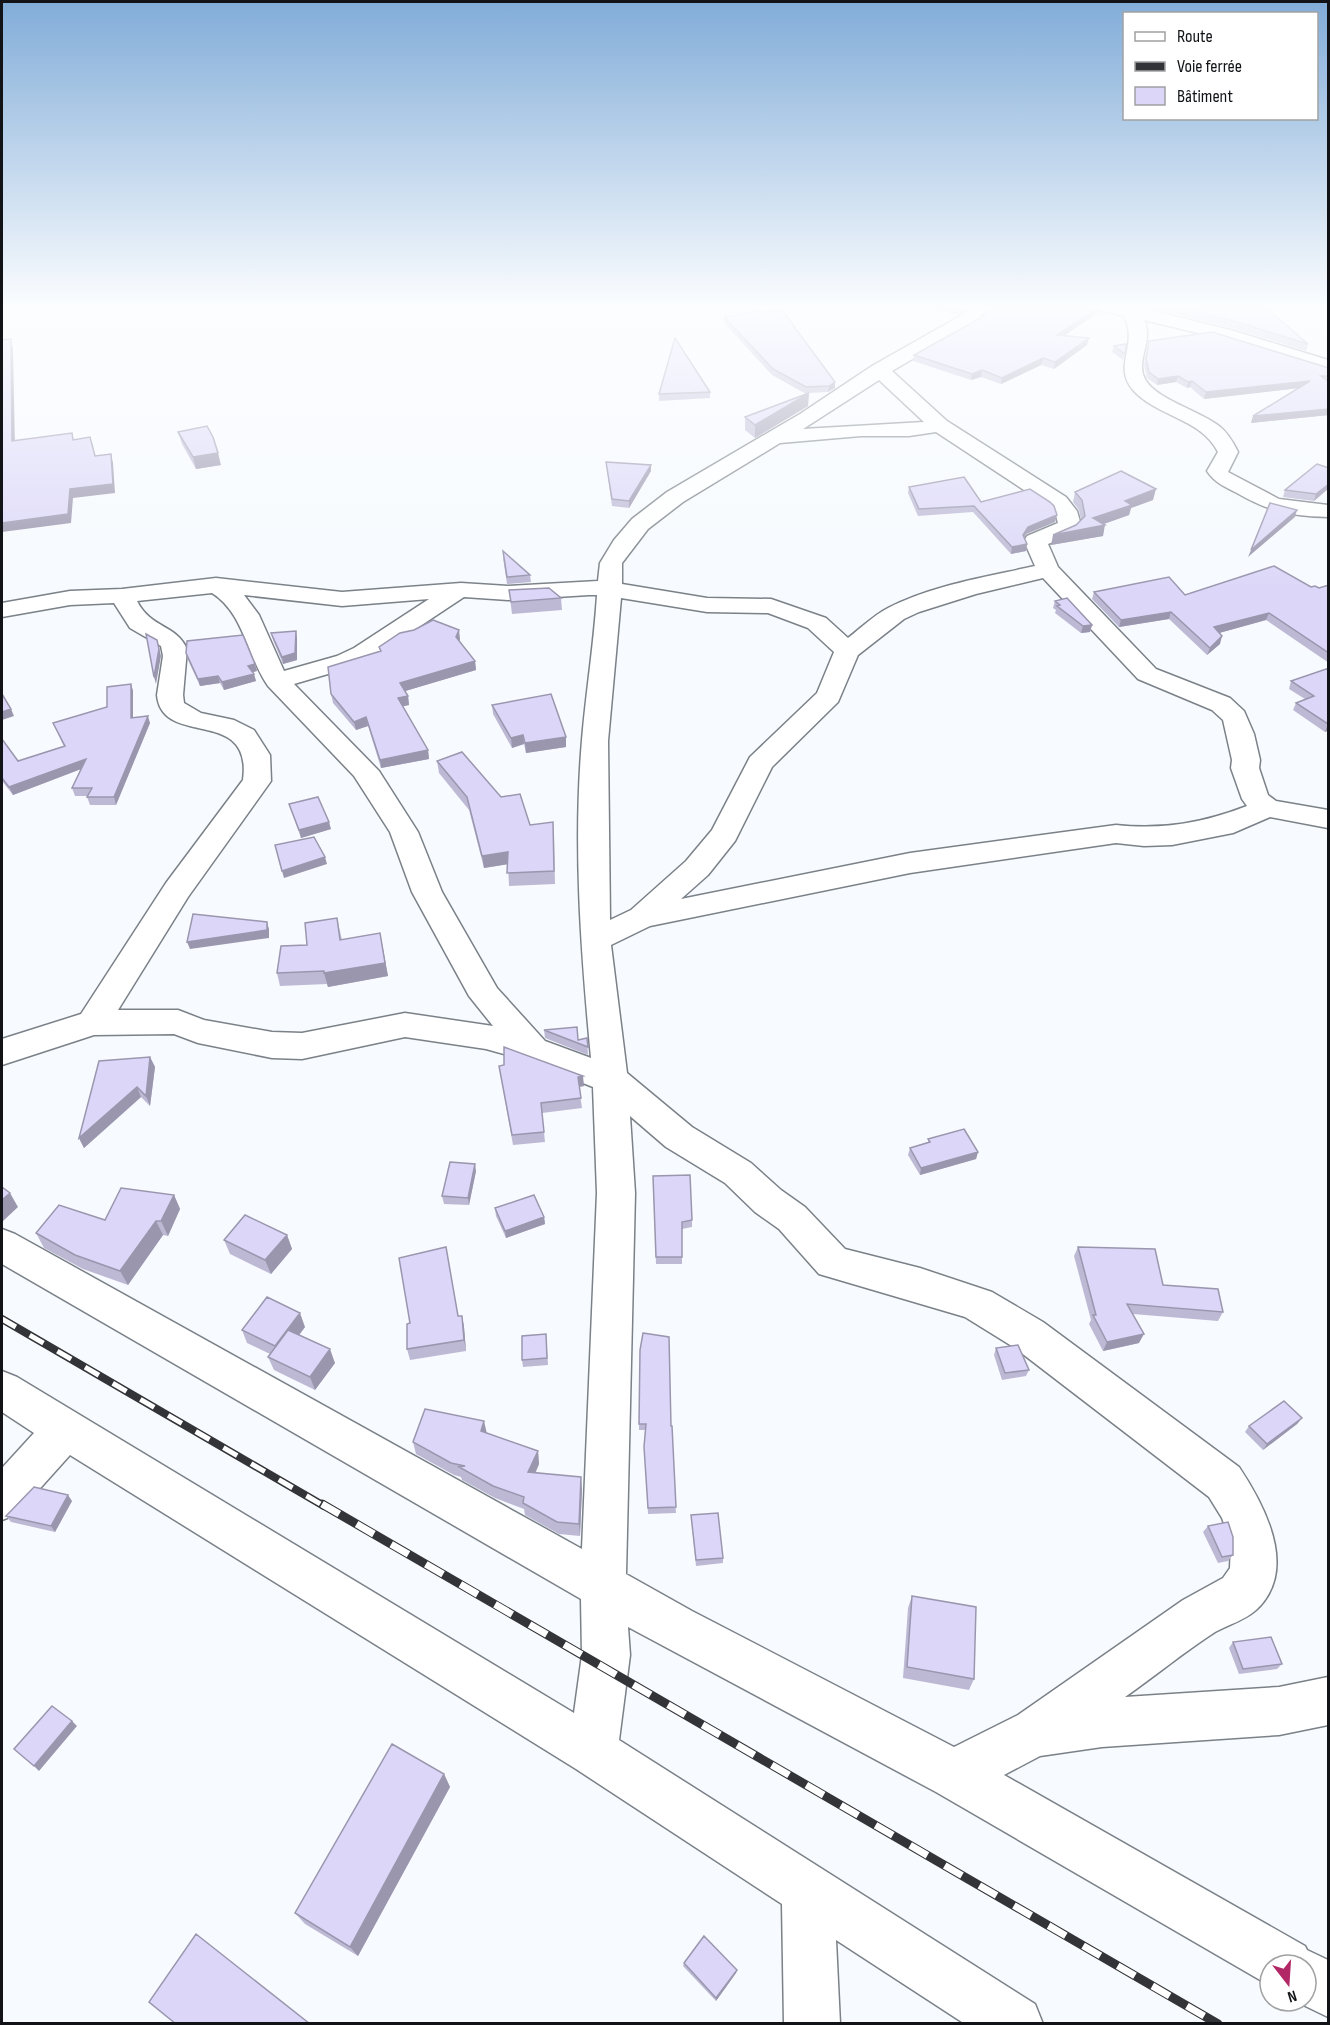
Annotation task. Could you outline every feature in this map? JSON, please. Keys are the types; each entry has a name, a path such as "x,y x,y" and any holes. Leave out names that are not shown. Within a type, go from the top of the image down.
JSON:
{"street":[{"path":"593,1752 606,1655 603,1586 616,1193 610,1079 595,940 593,844 595,741 611,589 611,563 622,545 640,524 675,497 831,400"},
{"path":"913,400 940,425 1058,502 1066,511 1070,525 1035,541 1048,570 1148,674 1170,685 1221,704 1234,717 1241,734 1246,760 1245,768 1256,799 1267,808 1329,819"},
{"path":"1161,400 1220,436 1228,452 1218,466 1217,471 1221,476 1272,504 1293,509 1329,511"},
{"path":"772,438 861,430 909,430 940,425"},
{"path":"642,917 697,868 725,834 760,763 829,696 847,651 895,614 911,606 969,588 1048,570"},
{"path":"2,610 70,598 122,596 216,585 342,599 461,590 508,593 589,588 611,589 708,605 751,605 780,609 818,623 847,651"},
{"path":"216,585 225,589 240,603 267,666 277,681 365,771 404,832 427,892 485,996 533,1050"},
{"path":"277,681 346,661 363,653 461,590"},
{"path":"93,1023 177,890 257,781 259,766 248,738 237,729 187,716 172,706 168,696 176,662 174,646 169,639 140,625 122,596"},
{"path":"595,940 642,917 910,863 1108,834 1172,836 1222,826 1267,808"},
{"path":"2,1052 93,1023 178,1022 198,1031 272,1045 302,1046 405,1025 486,1036 533,1050 610,1079 679,1137 738,1173 768,1201 792,1218 833,1262 920,1285 978,1304 1029,1335 1224,1482 1240,1507 1253,1543 1253,1575 1239,1594 1199,1616 1035,1732 954,1773"},
{"path":"2,1245 675,1628 954,1773 1265,1953"},
{"path":"2,1390 593,1752 1015,2024"},
{"path":"2,1499 66,1429"},
{"path":"1035,1732 1102,1723 1279,1711 1329,1701"},
{"path":"808,1890 812,2024"}],"building":[{"path":"2,400 12,400 12,441 72,433 73,440 90,437 95,456 111,454 113,484 70,489 68,514 2,523"},
{"path":"789,400 796,400 755,425 745,417"},
{"path":"1278,400 1329,400 1329,409 1253,416"},
{"path":"207,426 218,453 193,457 178,432"},
{"path":"606,462 651,465 629,501 612,499"},
{"path":"1317,464 1329,468 1329,484 1316,494 1285,490"},
{"path":"1121,471 1156,489 1125,501 1132,505 1093,518 1105,525 1053,535 1076,525 1085,516 1082,500 1075,492"},
{"path":"964,477 981,502 1030,489 1050,502 1057,515 1028,527 1023,535 1027,544 1012,547 974,506 919,509 909,487"},
{"path":"1270,503 1297,510 1251,550"},
{"path":"503,551 530,575 507,577"},
{"path":"1274,566 1311,587 1319,588 1329,585 1329,653 1269,613 1214,627 1222,636 1210,648 1171,612 1121,620 1094,592 1169,577 1185,595"},
{"path":"549,588 561,598 511,602 509,590"},
{"path":"1067,598 1092,625 1083,626 1057,606 1060,605 1055,601"},
{"path":"433,620 459,630 456,637 475,661 400,683 408,696 398,698 428,750 380,760 366,717 354,722 331,694 328,667 381,651 379,647 400,633 414,630"},
{"path":"296,631 295,653 282,657 271,633"},
{"path":"146,634 157,640 159,649 154,677"},
{"path":"243,635 255,664 248,666 254,674 222,682 218,676 198,679 186,653 187,641"},
{"path":"1329,668 1328,724 1296,703 1314,696 1291,681"},
{"path":"131,684 131,718 148,716 114,797 87,797 92,788 72,788 86,759 9,787 2,778 2,739 18,761 65,746 53,723 107,707 107,687"},
{"path":"2,694 11,709 2,712"},
{"path":"551,694 566,737 525,743 523,735 511,738 492,705"},
{"path":"462,752 501,797 520,794 530,825 553,822 554,871 507,873 508,852 482,856 467,797 437,761"},
{"path":"318,797 329,822 299,830 289,804"},
{"path":"314,837 325,857 282,871 275,845"},
{"path":"193,914 267,922 267,930 187,942"},
{"path":"337,918 340,940 380,933 385,963 324,973 324,971 277,973 281,946 307,945 305,923"},
{"path":"577,1027 578,1040 587,1038 588,1047 544,1030"},
{"path":"504,1047 583,1076 578,1077 581,1098 541,1103 544,1132 512,1135 499,1066 504,1065"},
{"path":"150,1057 146,1096 137,1087 79,1138 99,1061"},
{"path":"964,1129 978,1152 921,1168 910,1148 930,1142 928,1139"},
{"path":"450,1162 475,1164 468,1198 442,1196"},
{"path":"690,1175 692,1220 682,1222 682,1257 656,1257 653,1176"},
{"path":"2,1187 10,1193 2,1200"},
{"path":"121,1188 174,1195 161,1221 156,1221 120,1271 75,1255 36,1233 59,1205 105,1220"},
{"path":"534,1195 544,1217 505,1231 495,1208"},
{"path":"245,1215 287,1235 265,1260 224,1240"},
{"path":"446,1247 458,1316 462,1316 464,1340 407,1349 407,1324 410,1323 399,1258"},
{"path":"1078,1247 1155,1249 1163,1285 1218,1289 1223,1312 1127,1304 1144,1334 1107,1342 1093,1315 1096,1315"},
{"path":"267,1297 300,1313 275,1346 242,1330"},
{"path":"288,1330 330,1349 310,1377 268,1357"},
{"path":"643,1333 669,1337 676,1507 648,1508 644,1447 646,1424 639,1424 640,1350"},
{"path":"546,1334 547,1358 522,1360 522,1336"},
{"path":"1018,1345 1029,1370 1005,1373 996,1348"},
{"path":"1284,1401 1302,1418 1267,1444 1249,1426"},
{"path":"425,1409 484,1421 481,1431 538,1451 528,1472 581,1477 579,1524 557,1522 523,1503 524,1497 493,1486 459,1467 465,1466 451,1463 413,1442"},
{"path":"34,1487 68,1495 51,1526 6,1516"},
{"path":"718,1513 723,1558 696,1560 691,1515"},
{"path":"1228,1522 1233,1537 1233,1555 1222,1557 1208,1526"},
{"path":"912,1596 976,1607 974,1679 907,1667"},
{"path":"1271,1637 1282,1664 1243,1669 1233,1642"},
{"path":"52,1706 72,1721 34,1766 14,1749"},
{"path":"392,1744 444,1774 350,1947 295,1913"},
{"path":"196,1934 310,2024 176,2024 149,2002"},
{"path":"704,1936 737,1970 716,1998 684,1963"}],"railway":[{"path":"2,1319 324,1506"},
{"path":"322,1504 1218,2024"}]}
